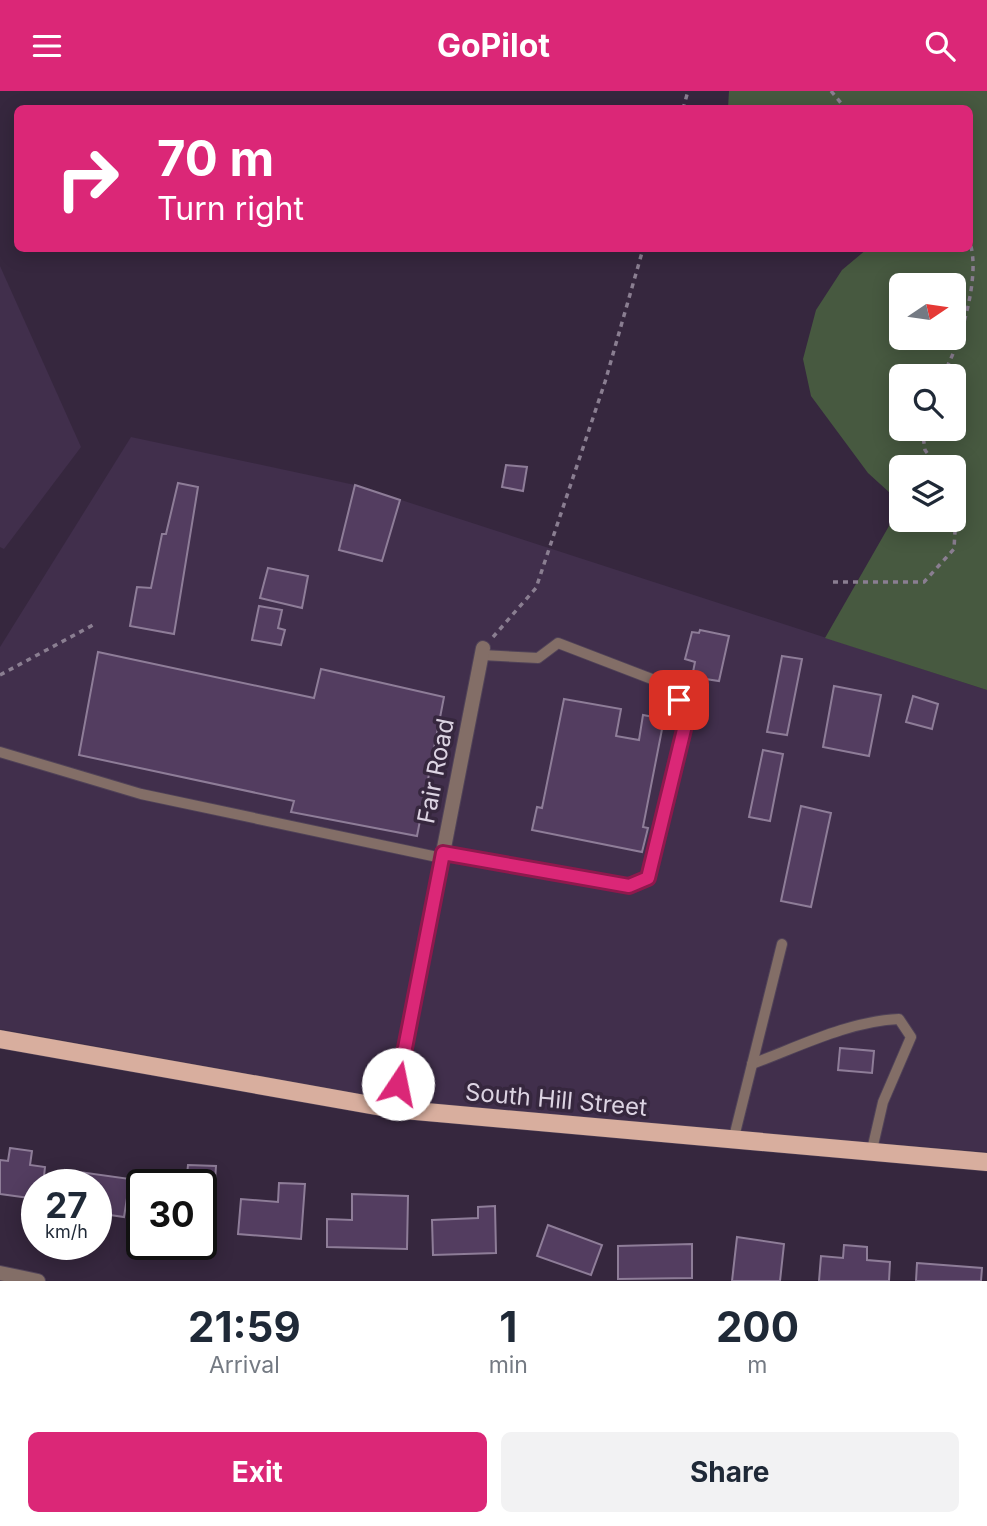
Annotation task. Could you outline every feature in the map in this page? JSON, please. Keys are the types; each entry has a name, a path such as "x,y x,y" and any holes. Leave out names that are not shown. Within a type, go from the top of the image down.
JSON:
{"main road":[{"name":"South Hill Street","path":"0,1039 393,1109 871,1154 987,1161"}],"street":[{"name":"Fair Road","path":"393,1109 483,652"},
{"path":"0,1273 38,1281"}],"lane":[{"path":"0,752 141,794 443,855 629,886 648,878 688,713 670,686 558,643 538,658 483,652"},
{"path":"733,1141 782,944"},
{"path":"752,1064 830,1034 884,1019 899,1019 911,1037 883,1102 871,1154"}],"path":[{"path":"831,91 843,105"},
{"path":"483,652 536,587 605,382 642,252"},
{"path":"950,364 956,354 970,289 973,252"},
{"path":"833,582 924,582 954,549 955,532"},
{"path":"0,675 93,625"}],"shaded area":[{"path":"0,266 81,447 4,549 0,547"},
{"path":"131,437 355,485 987,690 987,1152 423,1105 0,1029 0,647"}],"green space":[{"path":"729,91 987,91 987,690 825,638 889,526 889,532 966,532 966,455 889,455 889,492 868,473 811,396 803,359 816,310 842,270 863,252 973,252 973,105 728,105"}],"building":[{"path":"506,465 527,467 523,491 502,487"},
{"path":"178,483 198,487 174,634 130,626 137,587 151,588 162,534 166,534"},
{"path":"355,485 400,500 382,561 339,550"},
{"path":"268,568 308,576 302,608 260,598"},
{"path":"259,606 282,610 278,628 285,630 281,645 252,640"},
{"path":"700,630 729,636 719,681 692,677 695,662 685,659 692,632 699,633"},
{"path":"98,652 314,698 321,669 444,697 417,836 291,812 294,801 79,755"},
{"path":"782,656 802,659 787,735 767,732"},
{"path":"834,686 881,695 869,756 823,747"},
{"path":"913,696 938,704 932,729 906,722"},
{"path":"564,699 621,709 616,736 639,740 643,715 664,719 643,827 648,828 642,852 532,830 537,807 542,808"},
{"path":"763,750 783,754 770,821 749,817"},
{"path":"801,806 831,813 811,907 781,901"},
{"path":"840,1048 874,1051 872,1073 838,1070"},
{"path":"10,1148 32,1151 30,1165 45,1167 21,1169 21,1197 0,1194 0,1160 8,1161"},
{"path":"188,1165 216,1166 216,1169 188,1169"},
{"path":"112,1177 126,1178 124,1217 112,1215"},
{"path":"279,1183 305,1184 301,1239 238,1234 241,1199 278,1202"},
{"path":"352,1194 408,1196 407,1249 327,1247 327,1219 352,1220"},
{"path":"495,1206 496,1253 433,1255 432,1220 478,1218 478,1207"},
{"path":"548,1225 602,1245 591,1275 537,1256"},
{"path":"737,1237 784,1244 780,1281 732,1281"},
{"path":"692,1244 692,1278 618,1279 618,1246"},
{"path":"844,1245 867,1247 867,1260 890,1262 889,1281 819,1281 821,1256 843,1258"},
{"path":"917,1263 982,1268 981,1281 916,1281"}],"route":[{"path":"398,1084 443,853 629,886 648,878 688,713 679,700"}]}
